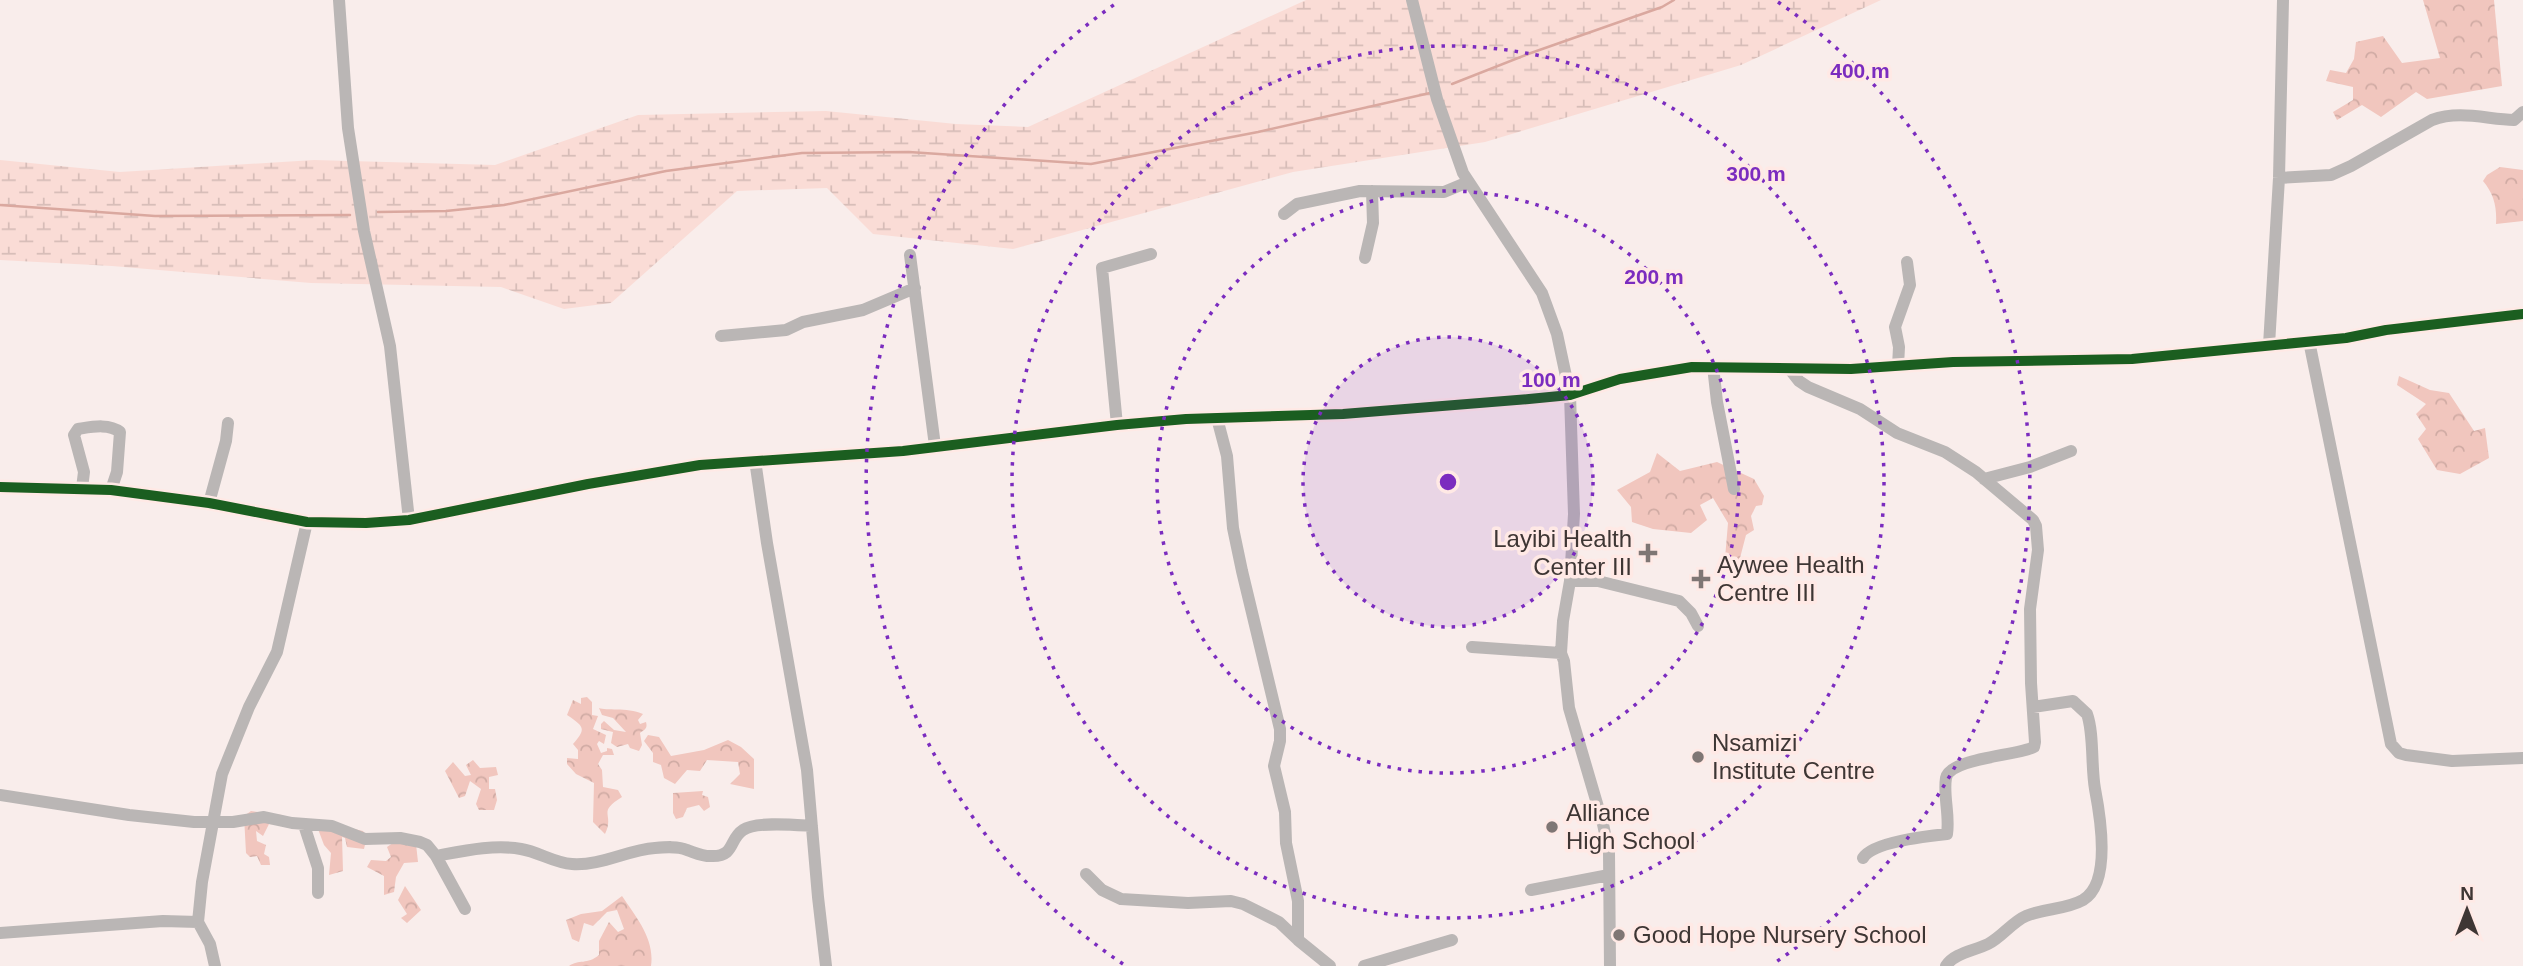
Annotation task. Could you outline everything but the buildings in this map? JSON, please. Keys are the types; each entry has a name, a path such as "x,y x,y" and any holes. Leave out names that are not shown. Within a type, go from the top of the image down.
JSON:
{"street":[{"path":"339,0 348,128 364,231 390,346 410,520"},
{"path":"1412,0 1437,99 1458,161 1468,182 1542,293 1557,334 1570,395 1574,514 1570,581 1561,653 1572,719 1604,824 1609,875 1610,966"},
{"path":"2269,345 2279,178 2283,0"},
{"path":"2279,178 2331,175 2446,115 2514,120 2523,112"},
{"path":"1284,214 1297,204 1360,191 1444,192 1468,182"},
{"path":"1365,258 1373,223 1372,191"},
{"path":"1117,425 1102,268 1151,254"},
{"path":"910,255 936,446"},
{"path":"1898,366 1899,347 1895,327 1910,285 1907,262"},
{"path":"721,336 786,330 803,322 863,310 915,288"},
{"path":"0,487 111,489 328,524 410,520 588,484 700,465 903,451 1117,425 1418,409 1570,395 1620,379 1680,368 1713,366 1851,369 1953,362 2132,359 2309,341 2523,314"},
{"path":"2309,341 2391,744 2399,753 2406,755 2452,761 2523,758"},
{"path":"1713,366 1734,489"},
{"path":"1788,367 1803,384 1860,409 1897,433 1937,447 1984,479 2033,520 2036,526 2038,550 2029,609 2034,747 1965,763 1948,773 1947,834 1872,849 1863,858"},
{"path":"1217,418 1227,456 1233,528 1280,729 1280,741 1273,766 1284,811 1286,843 1298,901 1298,940"},
{"path":"209,503 226,441 228,423"},
{"path":"82,488 84,472 74,435 78,429 105,426 120,432 117,472 111,489"},
{"path":"1984,479 2030,467 2071,451"},
{"path":"755,460 807,769 826,966"},
{"path":"215,966 210,944 198,922 202,881 222,774 248,707 277,652 307,522"},
{"path":"1570,581 1598,581 1679,600 1692,612 1698,626"},
{"path":"1472,647 1561,653"},
{"path":"1946,966 1951,959 1991,943 2026,916 2067,907 2082,900 2091,893 2098,876 2102,853 2102,823 2094,787 2087,714 2073,701 2033,706"},
{"path":"0,795 129,815 212,823 264,817 304,825 331,826 365,839 400,838 420,842 427,845 436,856 465,909"},
{"path":"304,825 318,868 318,893"},
{"path":"436,856 477,849 517,848 532,851 558,863 575,865 654,848 674,847 700,855 717,856 730,850 738,835 746,828 812,825"},
{"path":"1086,874 1102,890 1121,899 1188,903 1230,901 1243,904 1279,922 1330,966"},
{"path":"1531,890 1609,875"},
{"path":"0,933 163,921 198,922"},
{"path":"1364,966 1452,940"}],"green space":[{"path":"1306,0 1881,0 1741,65 1485,142 1293,172 1013,249 873,234 827,188 737,191 611,303 564,309 501,287 311,283 112,266 0,260 0,160 120,172 314,160 495,165 638,115 826,111 956,124 1028,127"},
{"path":"2423,0 2494,0 2502,86 2427,99 2416,92 2381,117 2362,105 2337,120 2333,112 2353,100 2353,87 2326,81 2330,70 2346,73 2354,59 2356,42 2383,36 2402,63 2440,58"},
{"path":"2500,167 2523,170 2523,221 2496,224 2494,201 2483,181"},
{"path":"2399,376 2430,390 2449,393 2474,431 2485,428 2489,458 2460,474 2437,470 2418,439 2426,429 2416,414 2426,404 2397,385"},
{"path":"1657,453 1680,471 1717,462 1754,479 1764,496 1762,505 1756,506 1751,516 1754,530 1746,535 1740,558 1730,571 1724,570 1728,523 1713,498 1700,505 1707,520 1691,533 1653,529 1632,522 1631,507 1617,490 1650,472"},
{"path":"587,697 592,702 592,715 598,716 593,729 606,735 604,744 599,741 597,744 601,753 607,751 607,748 612,749 614,755 603,755 598,764 602,770 603,787 618,790 622,797 608,810 608,827 605,834 593,822 594,783 576,774 567,764 567,758 578,759 578,750 573,744 582,728 567,715 573,700 581,704 581,698"},
{"path":"599,708 643,714 638,720 640,724 646,722 645,729 640,733 642,745 639,751 630,748 628,744 617,747 611,743 613,732 601,729 604,721 614,730 626,732 613,718 602,715"},
{"path":"648,735 659,737 671,756 704,750 728,740 754,759 754,789 730,784 740,774 738,762 707,760 700,771 687,770 675,784 664,778 661,765 653,762 653,753 644,741"},
{"path":"473,760 480,768 496,767 498,775 489,777 489,789 495,789 497,800 494,810 479,810 476,804 481,789 470,781 465,796 459,798 445,771 453,762 465,776 471,775 466,765"},
{"path":"703,791 702,795 708,797 710,807 704,811 699,805 687,808 683,817 676,819 673,813 673,793"},
{"path":"251,811 282,815 284,825 269,824 263,836 256,831 257,841 266,845 264,854 269,857 270,865 261,865 257,856 250,857 246,853 244,816"},
{"path":"346,827 363,831 367,836 364,849 347,847 345,838 342,837 343,871 329,875 331,853 324,845 318,829"},
{"path":"400,838 416,844 418,862 404,863 396,877 394,892 384,895 384,876 367,867 371,860 386,861 391,857 387,847"},
{"path":"405,886 421,910 407,923 401,918 407,914 398,900"},
{"path":"622,896 647,938 651,966 569,966 599,955 599,941 609,922 618,932 624,929 617,910 607,912 593,926 584,923 579,942 572,939 566,920 581,914 602,911"}],"waterway":[{"path":"1452,84 1662,7 1674,0"},
{"path":"378,212 446,211 504,205 666,171 802,153 909,152 1091,164 1258,132 1430,93"},
{"path":"0,205 155,216 350,215"}],"cycle path":[{"path":"0,487 111,490 209,503 307,522 366,523 409,520 588,484 700,465 903,451 1186,419 1343,414 1570,395 1620,379 1692,367 1851,369 1953,362 2132,359 2346,338 2386,330 2523,314"}],"place":[{"name":"Layibi Health Center III","path":"1648,553"},
{"name":"Aywee Health Centre III","path":"1701,579"},
{"name":"Nsamizi Institute Centre","path":"1698,757"},
{"name":"Alliance High School","path":"1552,827"},
{"name":"Good Hope Nursery School","path":"1619,935"}]}
